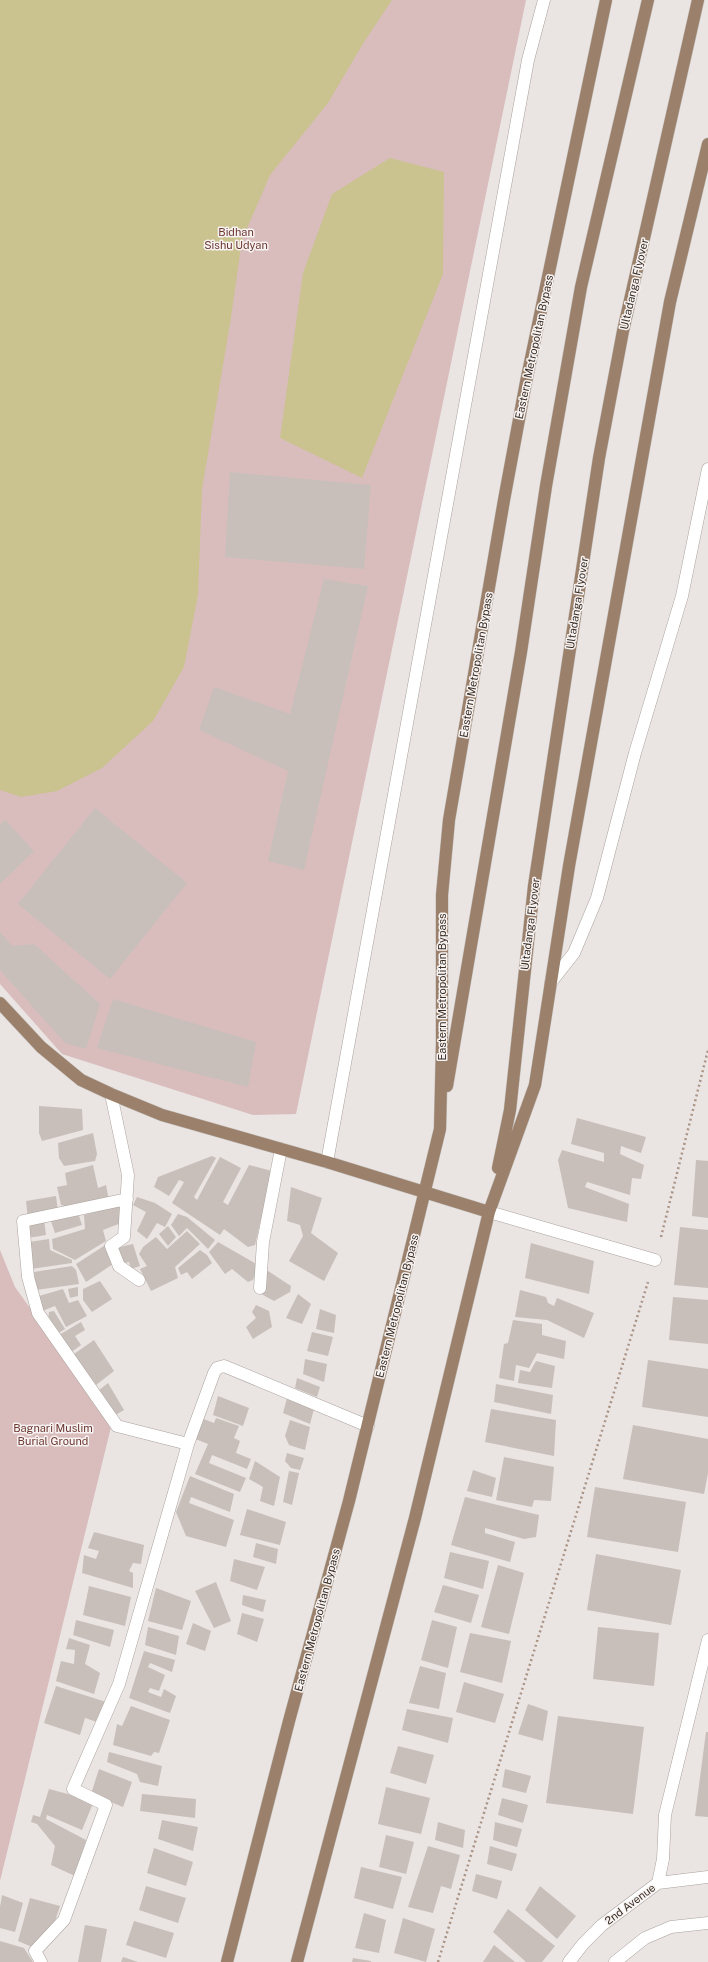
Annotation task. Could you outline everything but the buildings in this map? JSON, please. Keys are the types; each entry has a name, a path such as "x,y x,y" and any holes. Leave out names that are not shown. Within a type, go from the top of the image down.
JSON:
{"main road":[{"name":"Eastern Metropolitan Bypass","path":"227,1962 368,1426 440,1129 442,1044 442,895 449,820 504,500 525,389 606,0"},
{"path":"440,1129 521,652 547,478 581,288 648,0"},
{"name":"Ultadanga Flyover","path":"489,1212 510,1110 534,886 599,458 623,331 698,0"},
{"path":"298,1962 415,1518 489,1212 535,1085 569,866 670,302 708,144"},
{"path":"0,1003 40,1047 81,1080 162,1116 327,1162 489,1212"}],"street":[{"path":"327,1162 527,68 544,0"},
{"path":"551,982 574,953 597,898 635,753 682,596 708,470"},
{"path":"111,1094 128,1175 124,1237 111,1246 119,1266 139,1280"},
{"path":"260,1288 263,1242 280,1149"},
{"path":"126,1199 23,1221 28,1277 38,1313 118,1426 188,1444"},
{"path":"489,1212 655,1260"},
{"path":"41,1962 36,1951 64,1920 106,1805 73,1789 119,1684 188,1444 217,1368 224,1366 368,1426"},
{"path":"658,1883 663,1859 665,1815 708,1640"},
{"name":"2nd Avenue","path":"569,1962 583,1944 602,1925 658,1883 708,1877"},
{"path":"615,1962 646,1938 671,1927 708,1923"}],"path":[{"path":"438,1962 655,1260 708,1050"}],"green space":[{"name":"Bidhan Sishu Udyan","path":"0,0 526,0 296,1114 253,1115 62,1054 0,984"},
{"name":"Bagnari Muslim Burial Ground","path":"0,1250 15,1287 112,1423 0,1881"}],"shaded area":[{"path":"0,0 392,0 364,42 328,103 270,175 242,240 231,318 202,489 198,595 184,667 153,721 102,768 57,791 21,797 0,790"},
{"path":"390,158 444,172 443,274 362,478 280,438 303,273 332,194"}]}
